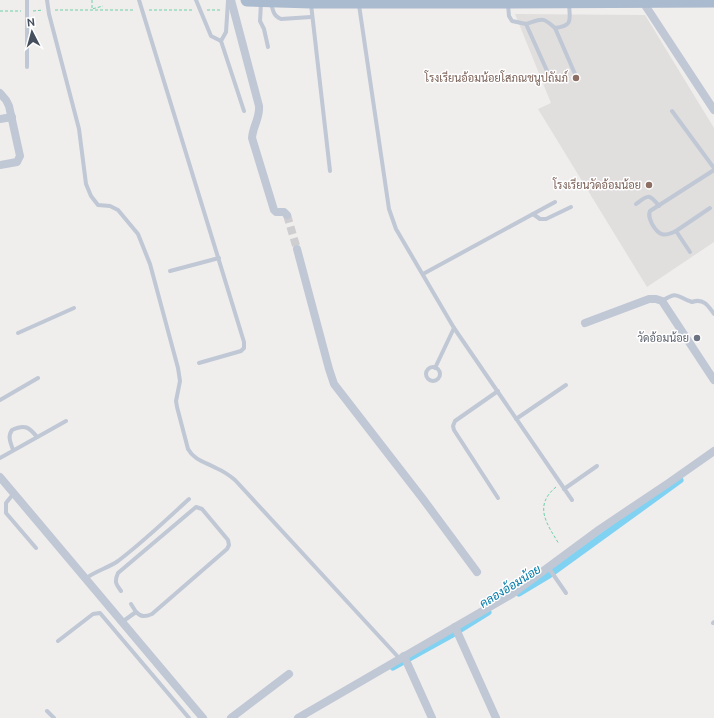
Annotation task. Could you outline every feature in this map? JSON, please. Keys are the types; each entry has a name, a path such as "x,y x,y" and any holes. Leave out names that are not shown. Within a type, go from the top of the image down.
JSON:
{"main road":[{"path":"247,0 311,2 714,1"}],"street":[{"path":"230,0 259,106 259,114 252,131 252,138 274,210 276,212 284,212 287,216"},
{"path":"643,2 714,110"},
{"path":"0,93 6,100 12,117 20,156 17,162 0,165"},
{"path":"0,119 12,117"},
{"path":"297,250 334,384 477,572"},
{"path":"584,323 649,299 662,301 714,380"},
{"path":"298,718 456,630 551,570 600,529 714,451"},
{"path":"0,477 203,718"},
{"path":"456,630 496,718"},
{"path":"404,659 432,718"},
{"path":"231,718 289,674"}],"lane":[{"path":"27,0 28,67"},
{"path":"47,0 79,129 86,184 91,196 98,205 110,206 118,210 138,234 150,264 178,368 180,381 176,401 188,449 196,458 223,471 235,480 404,659"},
{"path":"139,0 244,342 244,348 241,351 199,363"},
{"path":"196,0 211,36 221,41 244,111"},
{"path":"221,41 226,32 230,0"},
{"path":"266,1 276,17 281,19 312,18"},
{"path":"266,1 260,21 264,28 268,47"},
{"path":"311,2 330,171"},
{"path":"358,2 389,209 396,229 454,328 572,500"},
{"path":"508,2 509,16 512,21 526,24 542,19 547,21 555,28 575,74"},
{"path":"555,28 566,26 569,23 570,18 568,2"},
{"path":"526,24 548,73"},
{"path":"672,111 714,169 650,211 648,215 657,232 666,234 676,231 710,208"},
{"path":"636,204 650,196 653,197 659,206"},
{"path":"423,274 555,202"},
{"path":"532,214 540,219 546,219 572,207"},
{"path":"676,231 690,252"},
{"path":"170,271 219,258"},
{"path":"662,301 671,295 676,295 692,302 697,300 705,303 714,314"},
{"path":"18,334 74,308"},
{"path":"435,368 454,328"},
{"path":"0,400 38,378"},
{"path":"516,419 566,386"},
{"path":"498,391 455,421 453,426 454,430 498,498"},
{"path":"0,458 66,421"},
{"path":"13,450 9,439 12,430 24,427 30,428 37,437"},
{"path":"564,489 597,466"},
{"path":"14,494 6,503 6,513 36,548"},
{"path":"85,579 91,574 106,569 120,559 189,499"},
{"path":"121,592 115,584 118,573 196,507 202,509 228,540 227,549 152,614 140,616 131,604"},
{"path":"551,570 566,593"},
{"path":"121,622 136,612"},
{"path":"58,641 96,613 102,615 189,718"},
{"path":"125,642 133,636"},
{"path":"47,710 54,718"}],"path":[{"path":"92,0 92,8 103,6"},
{"path":"0,11 228,10"},
{"path":"559,544 544,518 543,505 546,497 560,483"}],"shaded area":[{"name":"โรงเรียนวัดอ้อมน้อย","path":"515,14 645,15 714,128 714,242 647,287 538,109 551,103"}],"waterway":[{"name":"คลองอ้อมน้อย","path":"519,593 549,575 680,480"},
{"name":"คลองอ้อมน้อย","path":"393,667 451,635 488,612"}],"tunnel":[{"path":"287,215 297,249"}],"place":[{"name":"โรงเรียนอ้อมน้อยโสภณชนูปถัมภ์","path":"576,78"},
{"name":"โรงเรียนวัดอ้อมน้อย","path":"649,185"},
{"name":"วัดอ้อมน้อย","path":"697,338"}]}
